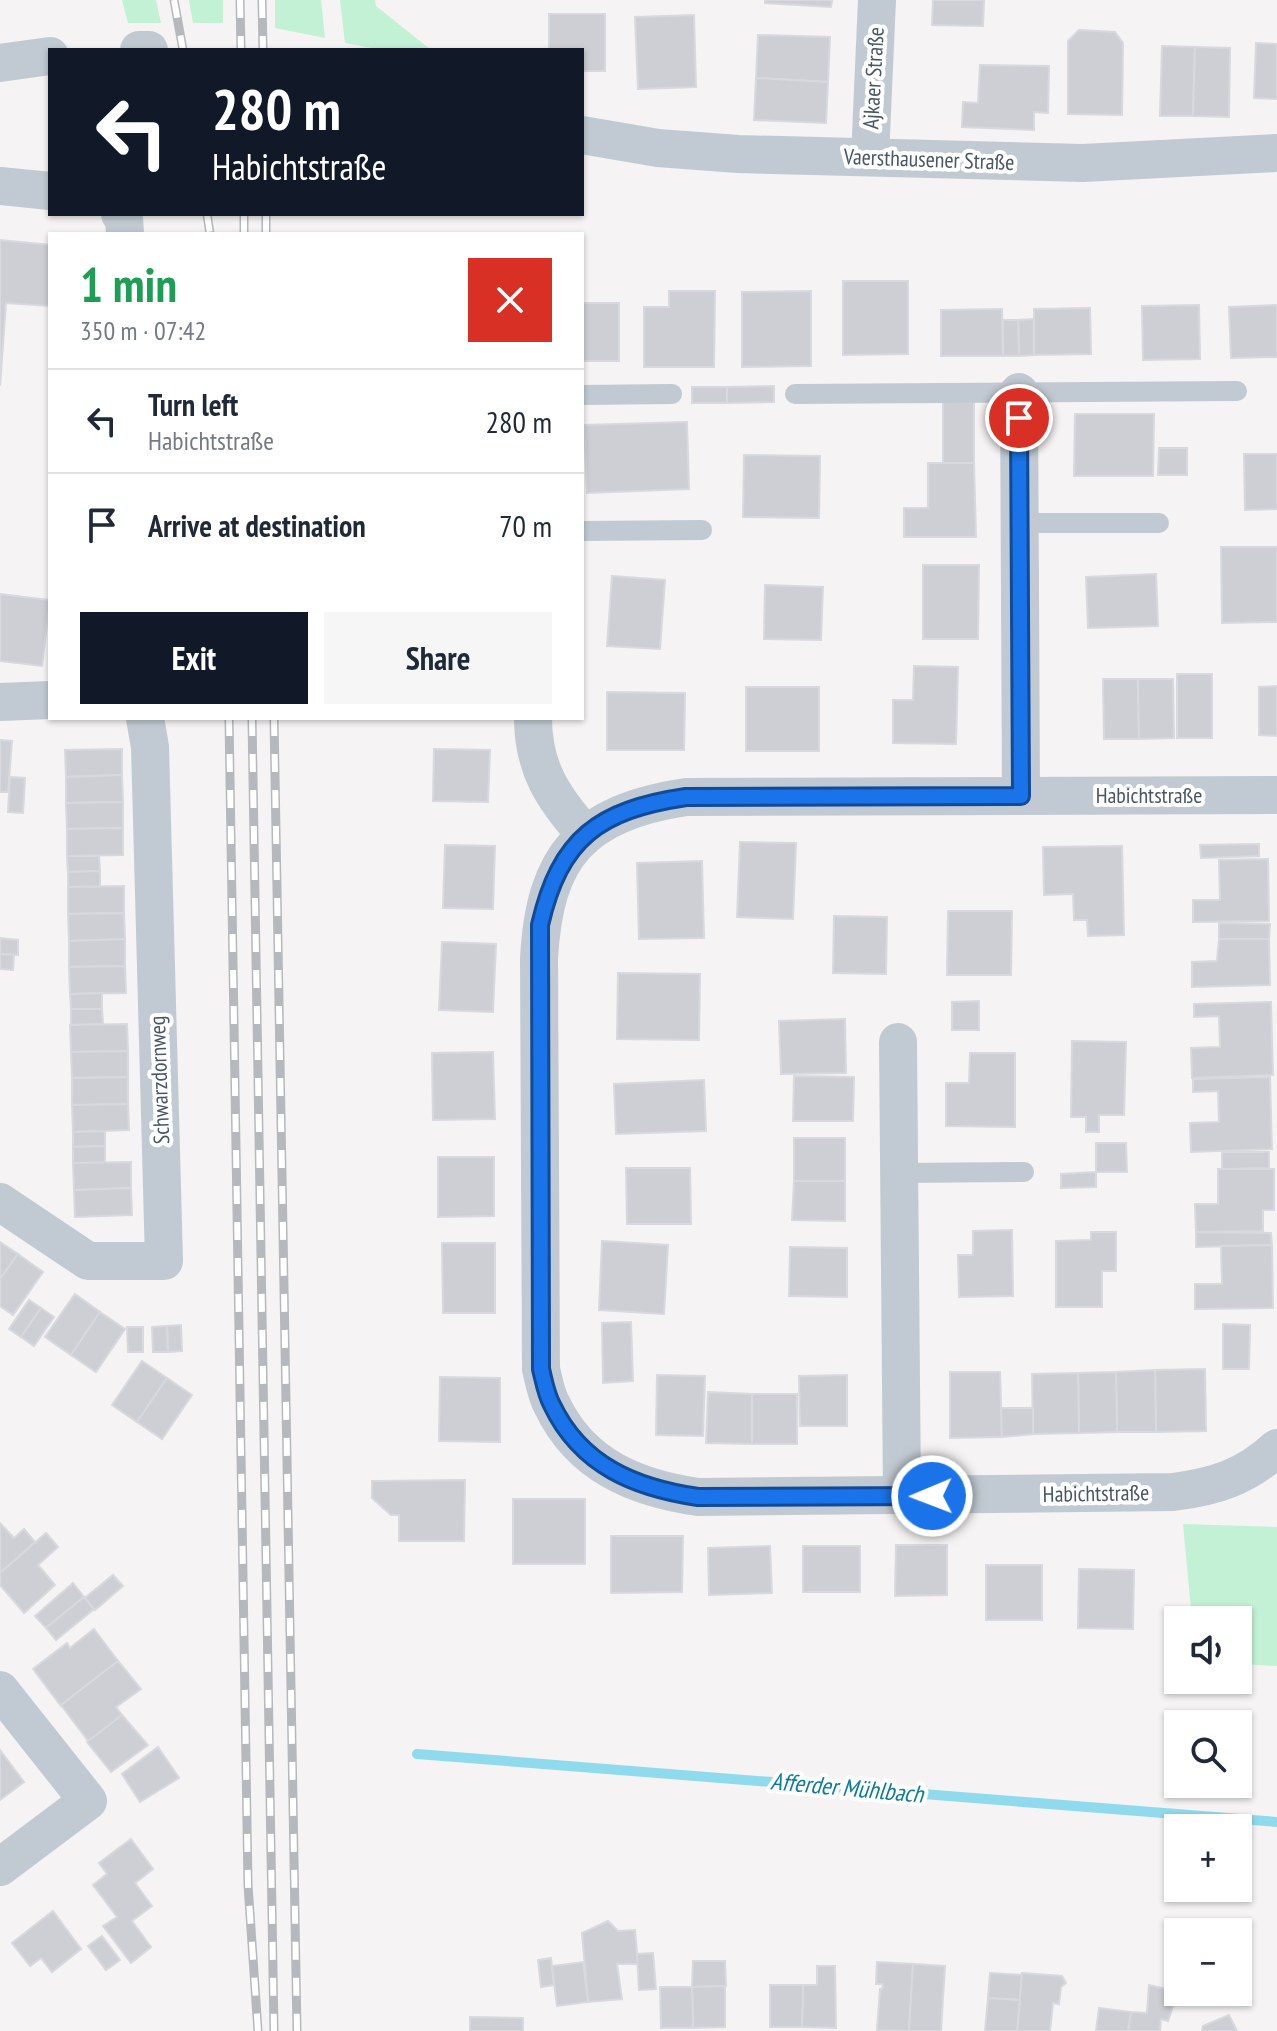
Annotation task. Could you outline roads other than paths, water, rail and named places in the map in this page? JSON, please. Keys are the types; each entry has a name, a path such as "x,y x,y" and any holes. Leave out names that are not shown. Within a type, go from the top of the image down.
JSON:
{"street":[{"name":"Ajkaer Straße","path":"870,157 877,0"},
{"path":"0,63 48,56"},
{"name":"Vaersthausener Straße","path":"584,135 658,148 738,154 1083,163 1277,153"},
{"path":"0,186 48,191"},
{"path":"1019,392 1021,796"},
{"path":"0,702 48,700"},
{"name":"Schwarzdornweg","path":"0,1202 88,1261 164,1261 150,747 145,720"},
{"path":"533,720 541,768 556,801 585,834"},
{"name":"Habichtstraße","path":"1277,795 686,797 657,801 628,810 585,834 561,863 548,891 540,925 541,1369 551,1405 574,1439 601,1465 632,1482 662,1492 698,1497 1173,1492 1205,1488 1234,1479 1262,1462 1277,1448"},
{"path":"898,1042 902,1496"},
{"path":"0,1690 88,1801 0,1867"}],"lane":[{"path":"795,394 1237,391"},
{"path":"584,395 672,394"},
{"path":"1020,523 1159,523"},
{"path":"584,531 702,530"},
{"path":"901,1173 1024,1172"}],"waterway":[{"name":"Afferder Mühlbach","path":"417,1754 1277,1822"}],"railway":[{"path":"174,0 183,48"},
{"path":"240,0 241,48"},
{"path":"262,0 263,48"},
{"path":"207,216 210,232"},
{"path":"244,216 244,232"},
{"path":"266,216 266,232"},
{"path":"229,720 248,1885 258,2031"},
{"path":"252,720 274,2031"},
{"path":"274,720 297,2031"}]}
